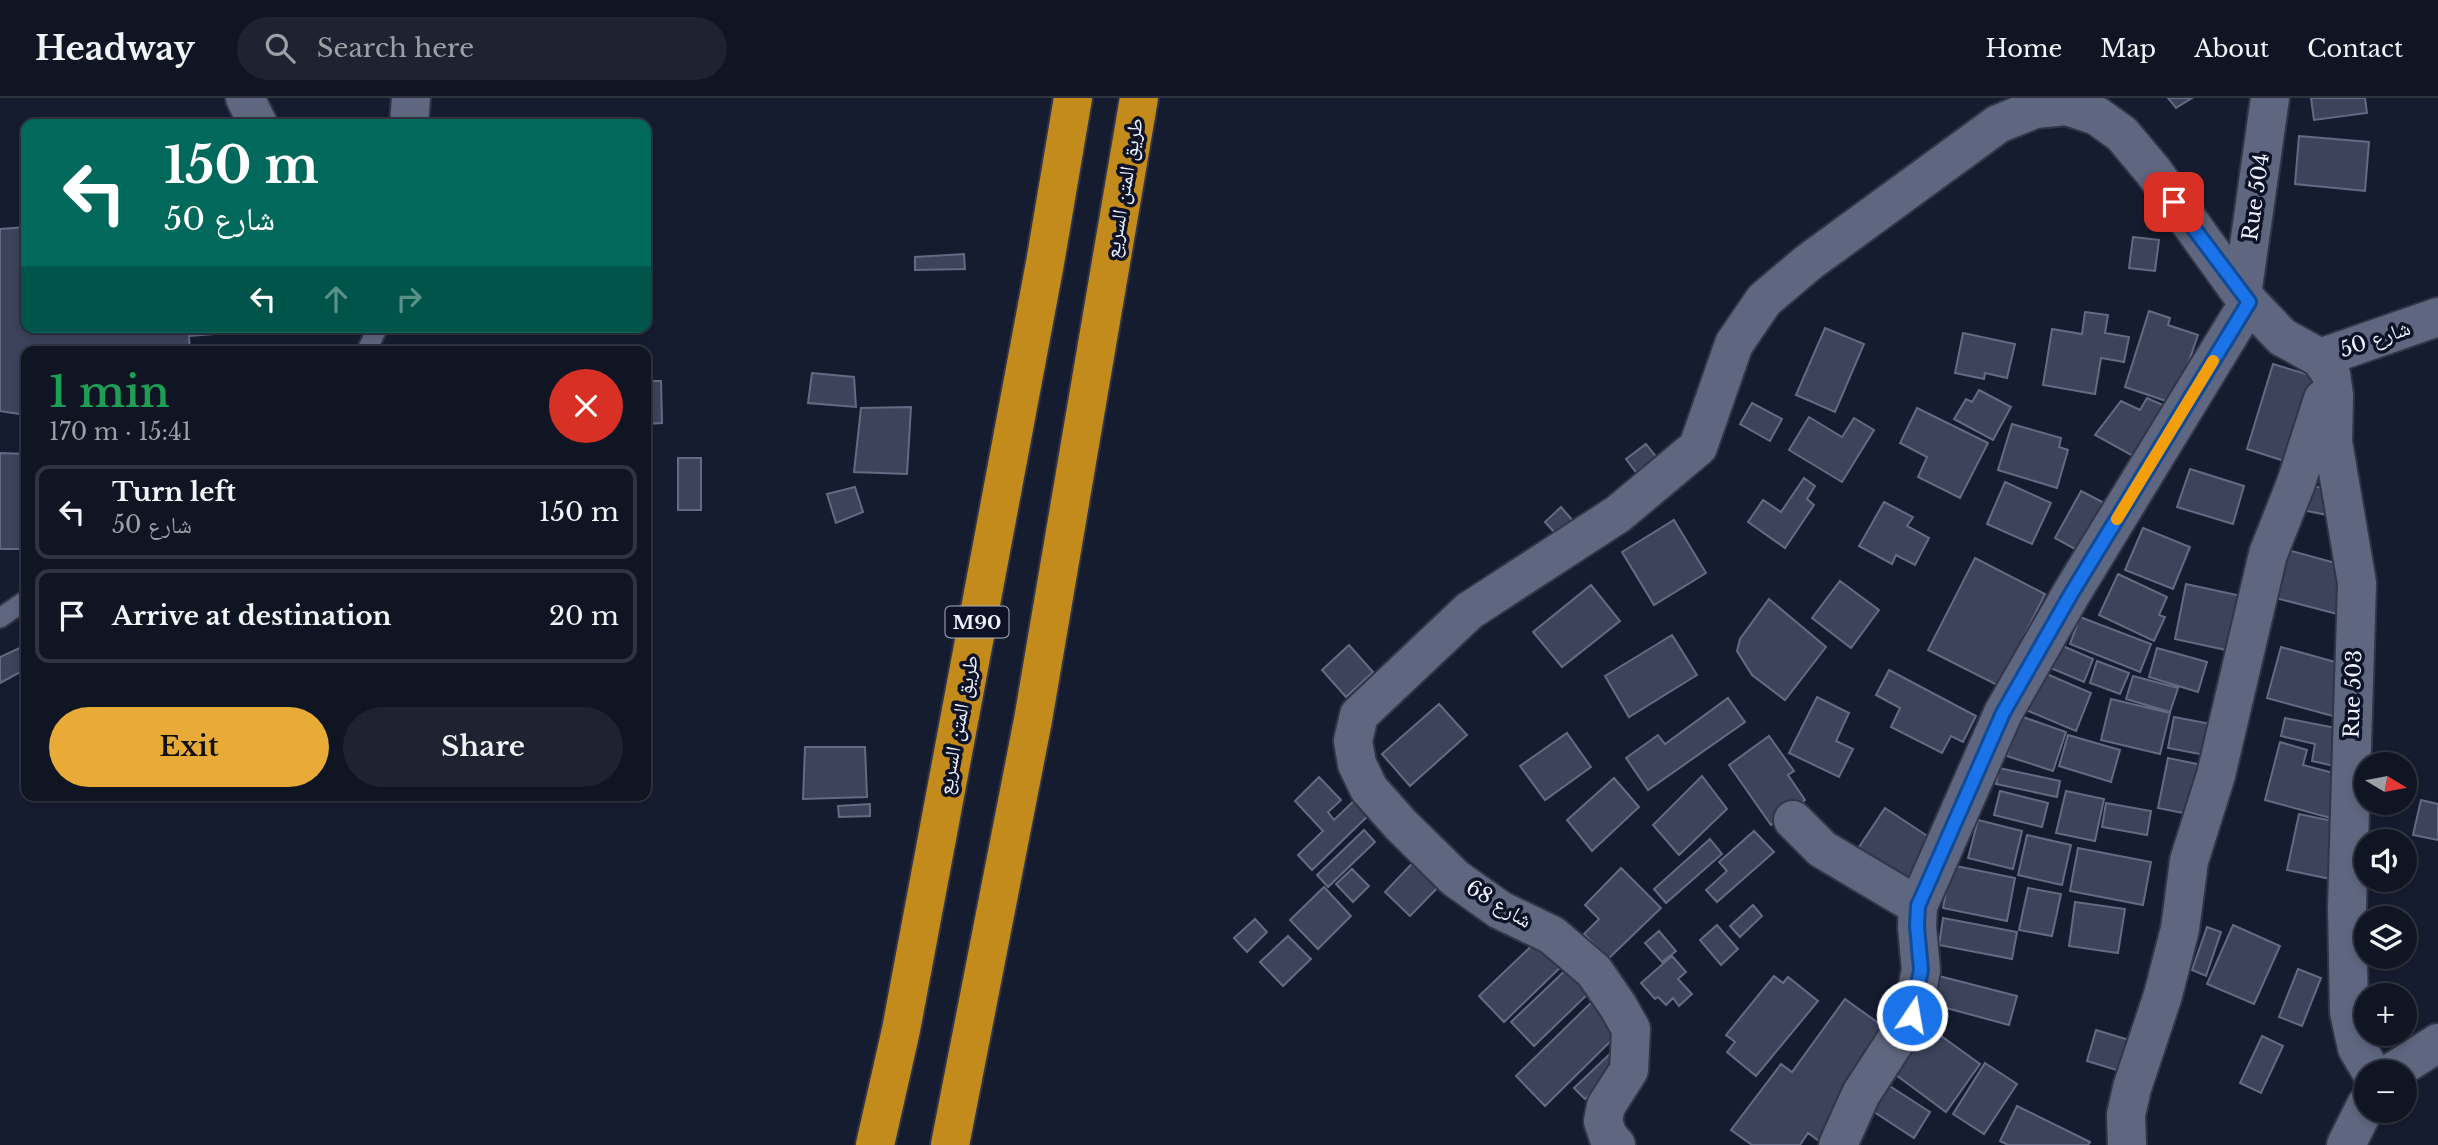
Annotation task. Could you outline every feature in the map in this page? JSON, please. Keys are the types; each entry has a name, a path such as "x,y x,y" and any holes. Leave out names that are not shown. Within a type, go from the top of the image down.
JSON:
{"highway":[{"name":"طريق المتن السريع","path":"875,1145 908,989 1045,263 1073,98"},
{"name":"طريق المتن السريع","path":"950,1145 1033,720 1139,98"}],"street":[{"path":"246,98 256,119"},
{"path":"409,119 411,98"},
{"name":"Rue 504","path":"2245,299 2270,98"},
{"name":"شارع 50","path":"1402,672 1469,611 1618,514 1698,447 1734,344 1764,300 1810,262 1998,124 2035,109 2067,106 2097,116 2122,134 2153,171 2245,299 2282,337 2325,366 2438,317"},
{"path":"1838,1145 1861,1094 1912,1015 1921,970 1918,906 2003,713 2245,299"},
{"path":"2127,1145 2126,1115 2180,929 2189,861 2216,775 2269,554 2296,483 2325,366"},
{"name":"Rue 503","path":"2325,366 2334,395 2333,442 2357,583 2347,907 2349,1012 2357,1048 2364,1060"},
{"name":"شارع 68","path":"1402,672 1359,715 1353,741 1357,764 1369,789 1455,878 1500,910 1552,934 1594,971 1618,1006 1631,1029 1629,1069 1606,1106 1603,1121 1608,1136 1616,1145"},
{"path":"1793,820 1822,849 1918,906"},
{"path":"2411,1060 2438,1043"},
{"path":"2346,1145 2357,1123"}],"lane":[{"path":"0,618 21,603"}],"building":[{"path":"2168,98 2192,98 2176,108"},
{"path":"2311,98 2365,98 2367,113 2314,120"},
{"path":"2299,136 2369,142 2365,191 2295,184"},
{"path":"21,227 21,333 227,333 189,336 190,346 21,346 21,414 0,411 0,229"},
{"path":"2133,237 2159,240 2155,271 2129,268"},
{"path":"964,254 965,269 915,270 915,257"},
{"path":"2149,311 2170,318 2168,325 2198,335 2185,373 2169,402 2125,387"},
{"path":"2085,312 2108,315 2105,333 2129,337 2124,362 2101,358 2095,394 2043,385 2052,329 2082,334"},
{"path":"1825,328 1864,344 1835,412 1796,395"},
{"path":"1963,333 2015,344 2007,378 1985,373 1984,379 1955,373"},
{"path":"2273,364 2326,380 2300,466 2247,449"},
{"path":"812,373 854,377 856,407 808,403"},
{"path":"651,381 661,381 662,423 651,424"},
{"path":"1979,390 2011,407 1993,440 1954,419 1966,399 1972,402"},
{"path":"2147,398 2167,407 2133,456 2095,435 2121,401 2140,410"},
{"path":"1752,403 1782,419 1770,441 1740,424"},
{"path":"911,407 907,474 854,472 861,408"},
{"path":"1917,408 1988,443 1960,498 1918,477 1927,457 1900,443"},
{"path":"1809,417 1842,437 1854,418 1874,430 1842,482 1789,450"},
{"path":"2012,424 2061,438 2059,447 2068,450 2057,488 1998,470"},
{"path":"1646,444 1662,464 1641,479 1626,459"},
{"path":"0,453 21,454 21,549 0,549"},
{"path":"678,458 701,458 701,510 678,510"},
{"path":"2190,469 2244,486 2233,524 2177,507"},
{"path":"1804,478 1815,486 1807,499 1814,505 1785,548 1748,522 1763,500 1781,512"},
{"path":"2005,482 2051,503 2032,544 1987,524"},
{"path":"2313,486 2332,490 2327,515 2307,511"},
{"path":"855,487 863,512 836,523 827,494"},
{"path":"2081,491 2112,507 2086,555 2055,538"},
{"path":"1884,502 1913,517 1907,526 1929,538 1915,565 1896,555 1892,564 1859,546"},
{"path":"1561,507 1580,529 1564,543 1545,522"},
{"path":"1674,520 1706,573 1654,605 1622,552"},
{"path":"2143,528 2190,547 2173,589 2125,570"},
{"path":"2284,549 2343,565 2341,615 2272,597"},
{"path":"1975,558 2045,594 1999,686 1928,650"},
{"path":"2118,574 2167,597 2159,615 2165,617 2154,641 2099,615"},
{"path":"1840,581 1879,610 1851,648 1812,618"},
{"path":"2186,584 2246,597 2235,652 2175,639"},
{"path":"1591,585 1620,621 1562,667 1533,632"},
{"path":"1769,599 1826,647 1785,700 1752,675 1737,651 1740,639"},
{"path":"2080,617 2151,644 2140,672 2070,644"},
{"path":"1672,635 1697,675 1629,717 1605,676"},
{"path":"2051,641 2093,659 2084,682 2041,664"},
{"path":"1349,645 1373,672 1346,697 1322,670"},
{"path":"21,647 21,672 0,683 0,657"},
{"path":"2281,647 2346,665 2333,716 2267,698"},
{"path":"2157,648 2207,662 2198,692 2149,677"},
{"path":"2097,661 2129,673 2120,694 2090,683"},
{"path":"1889,670 1976,716 1963,742 1951,736 1942,753 1891,727 1900,708 1876,695"},
{"path":"2042,672 2091,693 2076,731 2026,710"},
{"path":"2133,676 2178,688 2170,712 2126,699"},
{"path":"1817,697 1849,713 1836,741 1853,749 1839,777 1789,753"},
{"path":"1728,698 1745,722 1648,790 1626,758 1658,735 1665,744"},
{"path":"2111,699 2170,713 2160,754 2101,740"},
{"path":"1439,704 1467,735 1410,786 1382,754"},
{"path":"2020,716 2066,732 2053,771 2007,756"},
{"path":"2174,717 2222,726 2216,757 2168,748"},
{"path":"2285,718 2336,728 2339,767 2312,761 2315,744 2281,736"},
{"path":"1567,733 1591,767 1545,800 1520,766"},
{"path":"2068,735 2120,750 2111,782 2059,766"},
{"path":"1769,736 1794,771 1788,775 1805,800 1771,825 1729,765"},
{"path":"2280,742 2307,750 2303,765 2345,776 2334,819 2265,800"},
{"path":"805,747 865,747 867,797 803,799"},
{"path":"2168,758 2202,765 2193,815 2158,808"},
{"path":"1999,768 2060,781 2057,797 1996,784"},
{"path":"1702,776 1727,809 1679,855 1653,825"},
{"path":"1319,777 1341,800 1328,812 1334,820 1359,796 1374,810 1312,870 1298,855 1323,831 1295,801"},
{"path":"1614,778 1639,807 1592,851 1567,820"},
{"path":"2000,791 2048,803 2042,827 1994,815"},
{"path":"2066,791 2104,799 2095,841 2056,833"},
{"path":"2421,800 2438,804 2438,840 2417,836 2417,829 2414,829"},
{"path":"2106,803 2151,811 2147,835 2102,827"},
{"path":"870,804 870,816 839,817 838,806"},
{"path":"1885,808 1941,845 1909,894 1853,856"},
{"path":"2299,814 2347,824 2335,880 2287,870"},
{"path":"1978,820 2022,831 2013,869 1968,858"},
{"path":"1364,830 1375,842 1328,887 1317,875"},
{"path":"1754,831 1774,852 1717,902 1706,890 1727,871 1719,862"},
{"path":"2027,835 2071,845 2062,885 2018,875"},
{"path":"1710,839 1722,854 1666,903 1654,889"},
{"path":"2078,848 2151,862 2143,905 2070,891"},
{"path":"1422,853 1447,878 1410,916 1385,892"},
{"path":"1951,865 2015,878 2007,921 1943,908"},
{"path":"1621,868 1661,908 1608,959 1584,934 1599,919 1585,905"},
{"path":"1352,869 1369,886 1353,902 1336,884"},
{"path":"1324,887 1351,916 1318,949 1290,920"},
{"path":"2028,888 2061,894 2052,936 2019,930"},
{"path":"2075,902 2125,909 2118,953 2069,946"},
{"path":"1753,905 1762,916 1740,937 1730,926"},
{"path":"1943,918 2017,932 2012,959 1939,945"},
{"path":"1255,919 1267,932 1247,952 1234,938"},
{"path":"1717,925 1738,949 1721,965 1700,940"},
{"path":"2233,925 2280,946 2254,1004 2207,984"},
{"path":"2207,927 2221,932 2206,976 2192,970"},
{"path":"1659,931 1676,951 1662,962 1645,943"},
{"path":"1544,934 1569,959 1504,1022 1479,996"},
{"path":"1288,936 1311,959 1283,986 1260,962"},
{"path":"1672,956 1686,972 1678,979 1692,994 1679,1006 1673,998 1666,1005 1658,997 1655,999 1641,983"},
{"path":"1572,964 1594,988 1534,1046 1511,1022"},
{"path":"2298,969 2321,978 2302,1026 2279,1017"},
{"path":"1935,975 2017,996 2009,1025 1928,1003"},
{"path":"1774,976 1783,983 1788,977 1818,1001 1756,1076 1727,1052 1735,1042 1726,1035"},
{"path":"1598,996 1626,1026 1545,1106 1516,1076"},
{"path":"1845,999 1895,1035 1819,1141 1808,1133 1800,1145 1752,1145 1731,1130 1781,1064 1792,1072"},
{"path":"1926,1025 1980,1064 1946,1112 1892,1072"},
{"path":"2096,1030 2129,1040 2120,1071 2087,1061"},
{"path":"2262,1036 2283,1046 2261,1093 2240,1083"},
{"path":"1614,1050 1625,1061 1585,1099 1574,1088"},
{"path":"1985,1063 2017,1084 1984,1134 1953,1114"},
{"path":"1885,1083 1930,1112 1914,1138 1868,1108"},
{"path":"2017,1106 2090,1142 2088,1145 2008,1145 2000,1141"}],"slow traffic":[{"path":"2117,519 2213,361"}],"route":[{"path":"1912,1015 1921,970 1918,906 2003,713 2071,594 2249,302 2174,202"}]}
